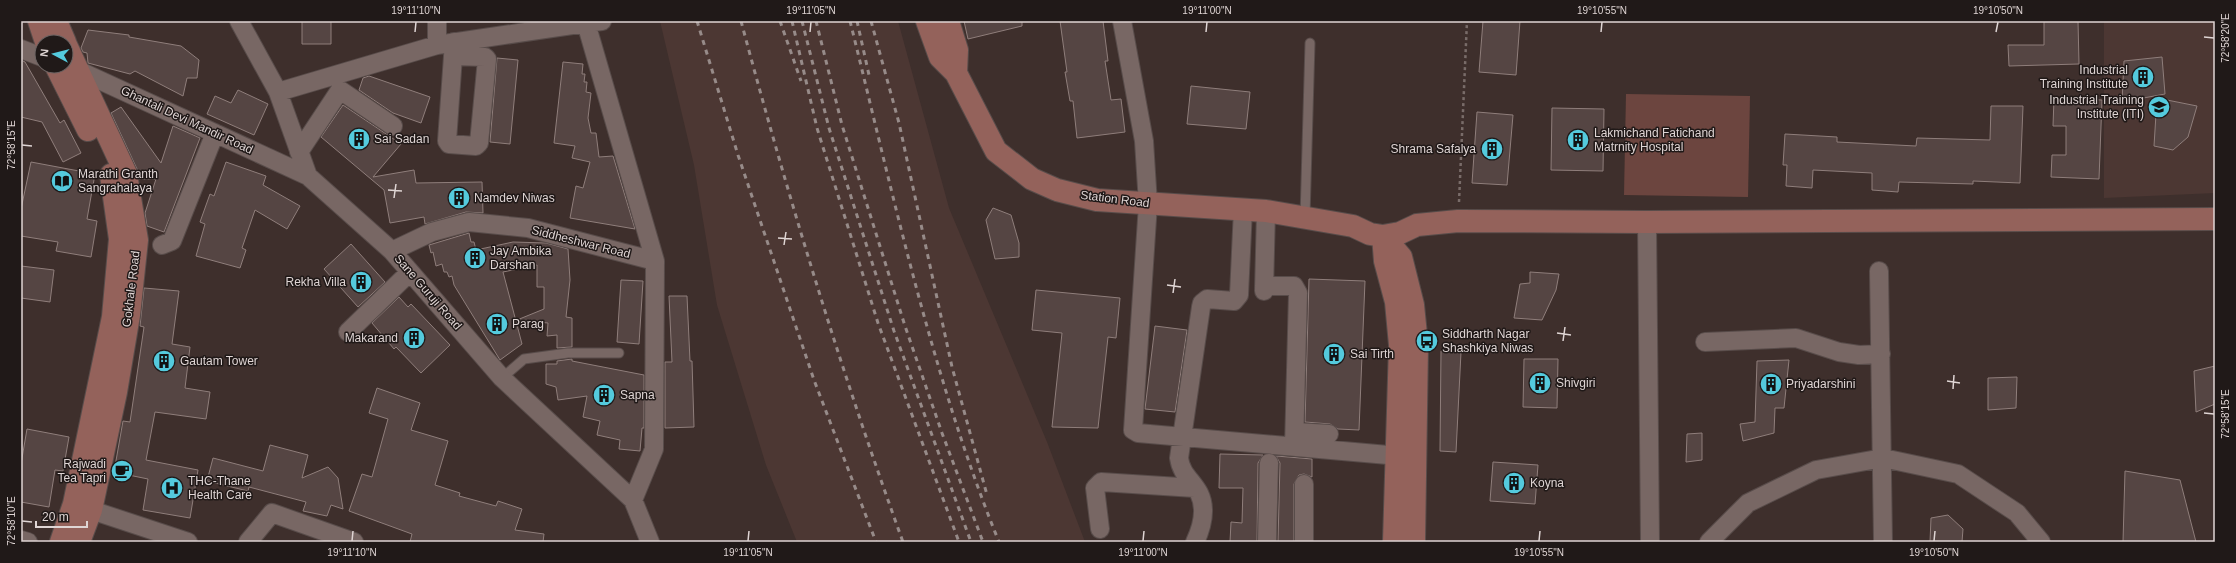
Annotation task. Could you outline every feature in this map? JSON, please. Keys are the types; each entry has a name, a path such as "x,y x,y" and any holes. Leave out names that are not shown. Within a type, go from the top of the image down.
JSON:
{"main road":[{"path":"39,21 43,34"},
{"path":"56,21 62,34"},
{"path":"927,21 940,57 956,73"},
{"name":"Station Road","path":"948,21 957,50 956,73 996,151 1032,179 1057,190 1097,200 1266,211 1353,226 1370,234 1383,236"},
{"name":"Gokhale Road","path":"70,74 126,174 128,247 129,315 116,392 83,507 79,542"},
{"path":"1414,542 1406,457 1408,345 1385,261 1383,236 1400,233 1417,225 1458,221 1647,222 2215,219"},
{"path":"1394,542 1406,457"},
{"name":"Gokhale Road","path":"61,542 83,507"}],"street":[{"name":"Sane Guruji Road","path":"239,21 278,92 308,176 392,251 502,378 633,500 650,542"},
{"path":"437,21 437,45"},
{"path":"1122,21 1144,142 1148,204 1133,430 1138,433 1182,437 1294,440 1406,457"},
{"path":"454,49 594,22 655,261 654,449 633,500"},
{"path":"278,92 437,45 454,49 485,57 487,59 479,143 476,146 449,144 447,141 454,49"},
{"path":"21,49 34,54"},
{"name":"Ghantali Devi Mandir Road","path":"74,71 308,176"},
{"path":"299,152 340,90 392,126"},
{"path":"162,245 172,241 215,133"},
{"path":"1195,542 1203,523 1202,504 1195,488 1184,474 1180,465 1182,437 1202,303 1207,299 1234,301 1239,296 1243,209"},
{"path":"1266,211 1264,288 1294,286 1298,293 1294,440"},
{"name":"Siddheshwar Road","path":"392,251 432,232 469,222 528,228 655,261"},
{"path":"1647,222 1650,542"},
{"path":"1879,271 1883,458 1883,542"},
{"path":"348,332 410,272"},
{"path":"1705,342 1796,338 1840,352 1859,355 1881,354"},
{"path":"1294,440 1329,434"},
{"path":"1709,542 1748,503 1816,470 1883,458 1958,474 2017,513 2041,542"},
{"path":"1267,542 1270,463"},
{"path":"1100,529 1095,488 1101,482 1195,488"},
{"path":"1304,484 1304,542"},
{"path":"83,507 188,542"},
{"path":"248,542 272,513 354,542"},
{"path":"21,540 28,542"}],"lane":[{"path":"1305,218 1310,42"},
{"path":"502,378 524,359 568,353 619,353"}],"path":[{"path":"1458,221 1467,21"}],"shaded area":[{"path":"660,21 898,21 949,208 1047,442 1085,542 797,542 766,465 717,305 694,165"},
{"name":"Industrial Training Institute (ITI)","path":"2104,21 2215,21 2215,193 2104,198"},
{"path":"1626,94 1750,96 1748,197 1624,195"}],"building":[{"path":"302,21 331,21 331,44 302,44"},
{"path":"964,21 1022,21 1022,26 968,39"},
{"path":"1060,21 1103,21 1108,61 1105,61 1111,100 1121,99 1125,132 1077,138 1073,101 1070,101 1065,72 1067,72"},
{"path":"1483,21 1520,21 1516,75 1479,72"},
{"path":"2044,21 2078,21 2079,64 2009,66 2008,45 2044,45"},
{"path":"88,30 129,35 129,37 181,46 199,60 197,78 187,78 183,96 135,71 130,74 88,63 87,53 83,52 81,48"},
{"name":"Industrial Training Institute","path":"2162,57 2165,94 2122,102 2124,61"},
{"path":"497,58 518,60 510,144 490,142"},
{"path":"21,60 25,62 60,123 64,120 81,153 63,162 42,122 21,117"},
{"path":"563,62 583,64 582,74 585,74 584,82 587,82 586,92 591,93 588,118 591,133 596,133 599,157 613,156 635,229 570,218 576,186 583,188 590,162 572,158 575,146 554,143"},
{"path":"369,76 430,97 421,123 393,113 359,90 363,78"},
{"path":"1191,86 1250,92 1246,129 1187,124"},
{"path":"238,90 268,104 254,135 207,114 215,96 231,103"},
{"path":"2054,98 2102,100 2099,179 2051,177 2052,155 2066,155 2066,126 2053,126"},
{"path":"2157,98 2197,106 2188,137 2173,150 2154,146"},
{"path":"343,105 401,144 373,177 414,170 416,183 482,182 483,213 466,212 425,224 424,217 390,223 384,190 321,137"},
{"path":"1991,106 2023,106 2020,183 1973,181 1973,184 1899,182 1898,192 1872,190 1872,173 1813,170 1812,188 1786,186 1787,165 1783,165 1785,134 1837,137 1837,142 1916,146 1917,138 1990,140"},
{"path":"121,107 161,163 173,126 200,138 164,232 147,226 145,213 156,179 139,179 137,169 111,113"},
{"name":"Lakmichand Fatichand Matrnity Hospital","path":"1552,108 1604,109 1603,171 1551,170"},
{"name":"Shrama Safalya","path":"1477,112 1513,115 1507,185 1472,183"},
{"path":"31,162 95,174 87,219 97,221 91,257 56,251 58,242 21,236 21,209"},
{"path":"226,162 266,176 263,185 300,206 287,229 255,210 242,248 246,250 240,268 196,256 205,224 200,222 210,194 214,196"},
{"path":"993,208 1011,215 1019,243 1019,257 995,259 986,220"},
{"path":"469,233 471,242 474,242 476,250 513,242 546,243 568,249 570,280 566,317 572,318 572,347 557,348 557,335 547,336 548,323 517,320 544,309 544,287 537,287 537,265 503,272 522,344 500,360 454,285 452,276 449,277 447,272 444,272 442,264 436,266 433,252 431,253 429,245"},
{"name":"Rekha Villa","path":"351,244 385,282 358,307 324,269"},
{"path":"21,266 54,270 50,302 21,298"},
{"path":"1530,272 1559,274 1556,290 1542,320 1514,318 1520,284 1530,283"},
{"name":"Sai Tirth","path":"1309,279 1365,281 1359,430 1338,429 1330,424 1305,422"},
{"path":"621,280 643,281 639,344 617,342"},
{"path":"144,288 179,291 172,344 190,347 185,388 210,392 206,419 155,412 146,460 198,470 190,518 143,510 148,479 114,472 123,421 130,422 144,327 140,326"},
{"path":"1036,290 1120,298 1116,338 1108,337 1098,428 1052,427 1062,333 1032,330"},
{"path":"669,296 687,296 690,361 692,361 694,427 665,428 665,362 672,362"},
{"name":"Makarand","path":"399,297 408,307 411,304 450,345 421,373 396,347 394,349 372,323"},
{"path":"1155,326 1187,330 1175,412 1145,409"},
{"path":"1441,351 1461,352 1456,452 1440,451"},
{"path":"572,359 572,361 644,375 644,428 642,428 640,451 619,449 620,440 597,435 600,421 583,417 587,396 558,400 556,387 546,384 546,364 557,364 557,361"},
{"name":"Shivgiri","path":"1524,359 1558,359 1557,408 1523,407"},
{"name":"Priyadarshini","path":"1789,360 1784,408 1775,408 1774,433 1743,441 1740,424 1755,422 1757,361"},
{"path":"2215,366 2215,404 2196,412 2194,371"},
{"path":"2017,377 2016,408 1988,410 1988,378"},
{"path":"377,388 420,403 411,430 448,441 435,485 460,493 459,496 496,506 498,501 522,509 515,530 544,534 543,542 410,542 412,534 349,511 362,474 372,477 388,419 369,413"},
{"path":"27,429 69,437 63,471 55,470 49,507 21,502 21,464"},
{"path":"1702,433 1702,460 1686,462 1687,434"},
{"path":"270,445 308,455 302,478 328,467 338,478 343,509 331,505 327,516 303,511 306,502 249,487 248,491 207,481 213,458 263,471"},
{"path":"1220,454 1263,455 1258,463 1257,542 1230,542 1231,522 1242,523 1243,488 1219,488"},
{"path":"1276,456 1312,459 1312,477 1304,474 1299,475 1294,484 1294,542 1278,542 1280,463"},
{"name":"Koyna","path":"1493,462 1538,465 1535,504 1490,501"},
{"path":"2125,471 2180,480 2196,542 2123,542"},
{"path":"1948,515 1963,529 1962,542 1930,542 1931,518"}],"railway":[{"path":"697,21 738,155 814,380 876,542"},
{"path":"741,21 777,153 816,283 858,413 903,542"},
{"path":"780,21 801,81"},
{"path":"792,21 817,128 878,323 959,542"},
{"path":"802,21 829,128 894,331 971,542"},
{"path":"816,21 842,125 905,326 942,433 983,542"},
{"path":"850,21 898,218 934,350 975,479 999,542"},
{"path":"857,21 869,75"},
{"path":"871,21 899,123 952,367 987,495"}],"place":[{"name":"Industrial Training Institute","path":"2143,77"},
{"name":"Industrial Training Institute (ITI)","path":"2159,107"},
{"name":"Sai Sadan","path":"359,139"},
{"name":"Lakmichand Fatichand Matrnity Hospital","path":"1578,140"},
{"name":"Shrama Safalya","path":"1492,149"},
{"name":"Marathi Granth Sangrahalaya","path":"62,181"},
{"name":"Namdev Niwas","path":"459,198"},
{"name":"Jay Ambika Darshan","path":"475,258"},
{"name":"Rekha Villa","path":"361,282"},
{"name":"Parag","path":"497,324"},
{"name":"Makarand","path":"414,338"},
{"name":"Siddharth Nagar Shashkiya Niwas","path":"1427,341"},
{"name":"Sai Tirth","path":"1334,354"},
{"name":"Gautam Tower","path":"164,361"},
{"name":"Shivgiri","path":"1540,383"},
{"name":"Priyadarshini","path":"1771,384"},
{"name":"Sapna","path":"604,395"},
{"name":"Rajwadi Tea Tapri","path":"122,471"},
{"name":"Koyna","path":"1514,483"},
{"name":"THC-Thane Health Care","path":"172,488"}]}
